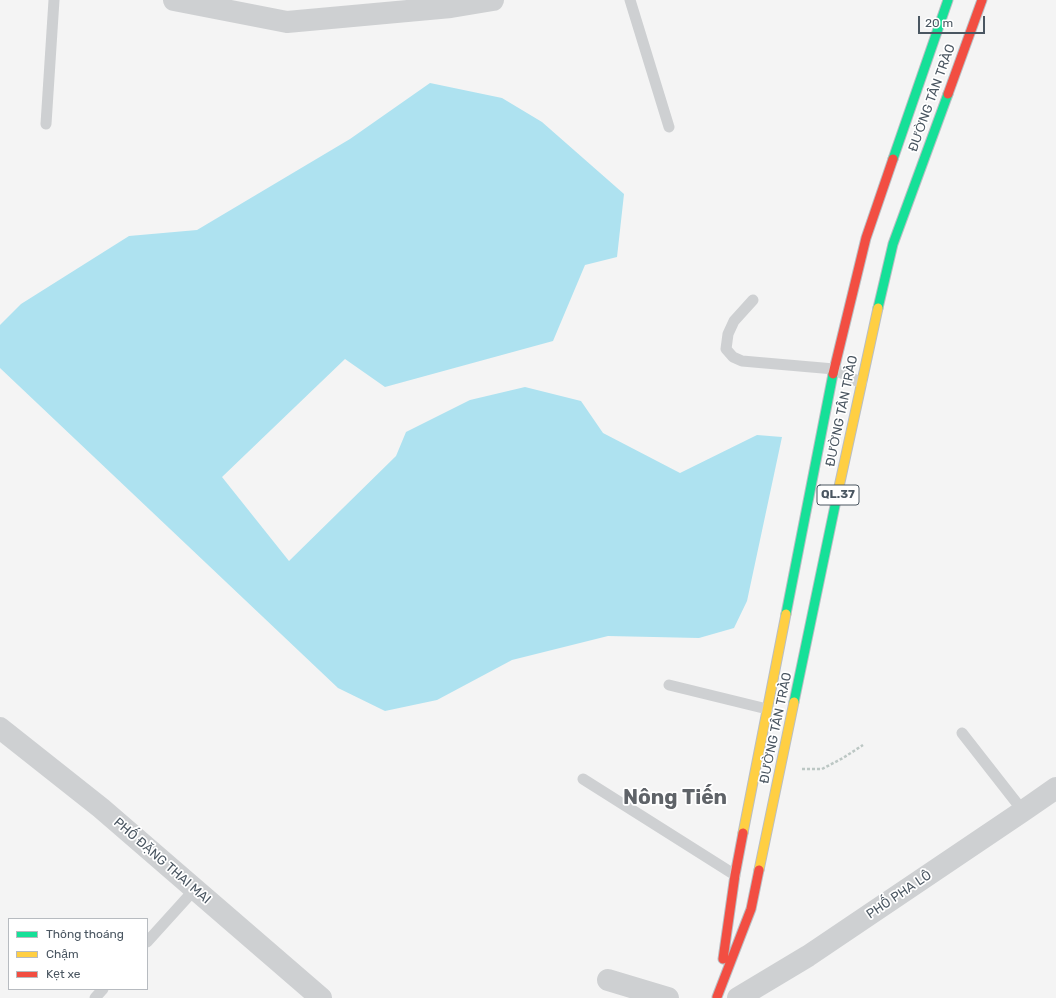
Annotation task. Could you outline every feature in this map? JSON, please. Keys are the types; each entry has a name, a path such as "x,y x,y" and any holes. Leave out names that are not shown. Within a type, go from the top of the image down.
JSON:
{"highway":[{"name":"ĐƯỜNG TÂN TRÀO","path":"724,998 735,875 834,369 866,238 948,0"},
{"name":"ĐƯỜNG TÂN TRÀO","path":"724,998 751,909 861,384 893,244 982,0"}],"street":[{"path":"181,1 287,22 451,7 493,0"},
{"name":"PHỐ ĐẶNG THAI MAI","path":"0,728 101,808 321,998"},
{"name":"PHỐ PHA LÔ","path":"724,998 808,956 1056,788"},
{"path":"608,980 668,998"}],"lane":[{"path":"46,124 54,0"},
{"path":"630,0 669,127"},
{"path":"753,300 734,321 728,334 726,349 733,357 742,361 834,369 861,384"},
{"path":"669,685 767,709"},
{"path":"962,733 1024,811"},
{"path":"583,779 735,875"},
{"path":"148,941 195,889"},
{"path":"95,998 103,990"}],"path":[{"path":"781,767 812,770 822,768 843,758 863,745"}],"water":[{"path":"430,83 502,98 542,122 624,194 617,257 585,265 553,341 385,387 345,359 222,477 289,561 396,456 406,432 470,400 525,387 581,401 603,433 680,473 757,435 782,437 747,601 734,628 699,638 608,636 512,660 437,700 385,711 338,688 0,368 0,325 21,304 129,236 197,230 350,139"}],"traffic: fast":[{"path":"893,159 948,0"},
{"path":"878,308 893,244 948,94"},
{"path":"786,614 833,374"},
{"path":"794,702 837,496"}],"traffic: slow":[{"path":"837,496 878,308"},
{"path":"743,833 786,614"},
{"path":"759,870 794,702"}],"traffic: jam":[{"path":"948,94 982,0"},
{"path":"833,374 866,238 893,159"},
{"path":"723,959 735,875 743,833"},
{"path":"717,997 751,909 759,870"}],"district":[{"name":"Nông Tiến","path":"675,798"}]}
